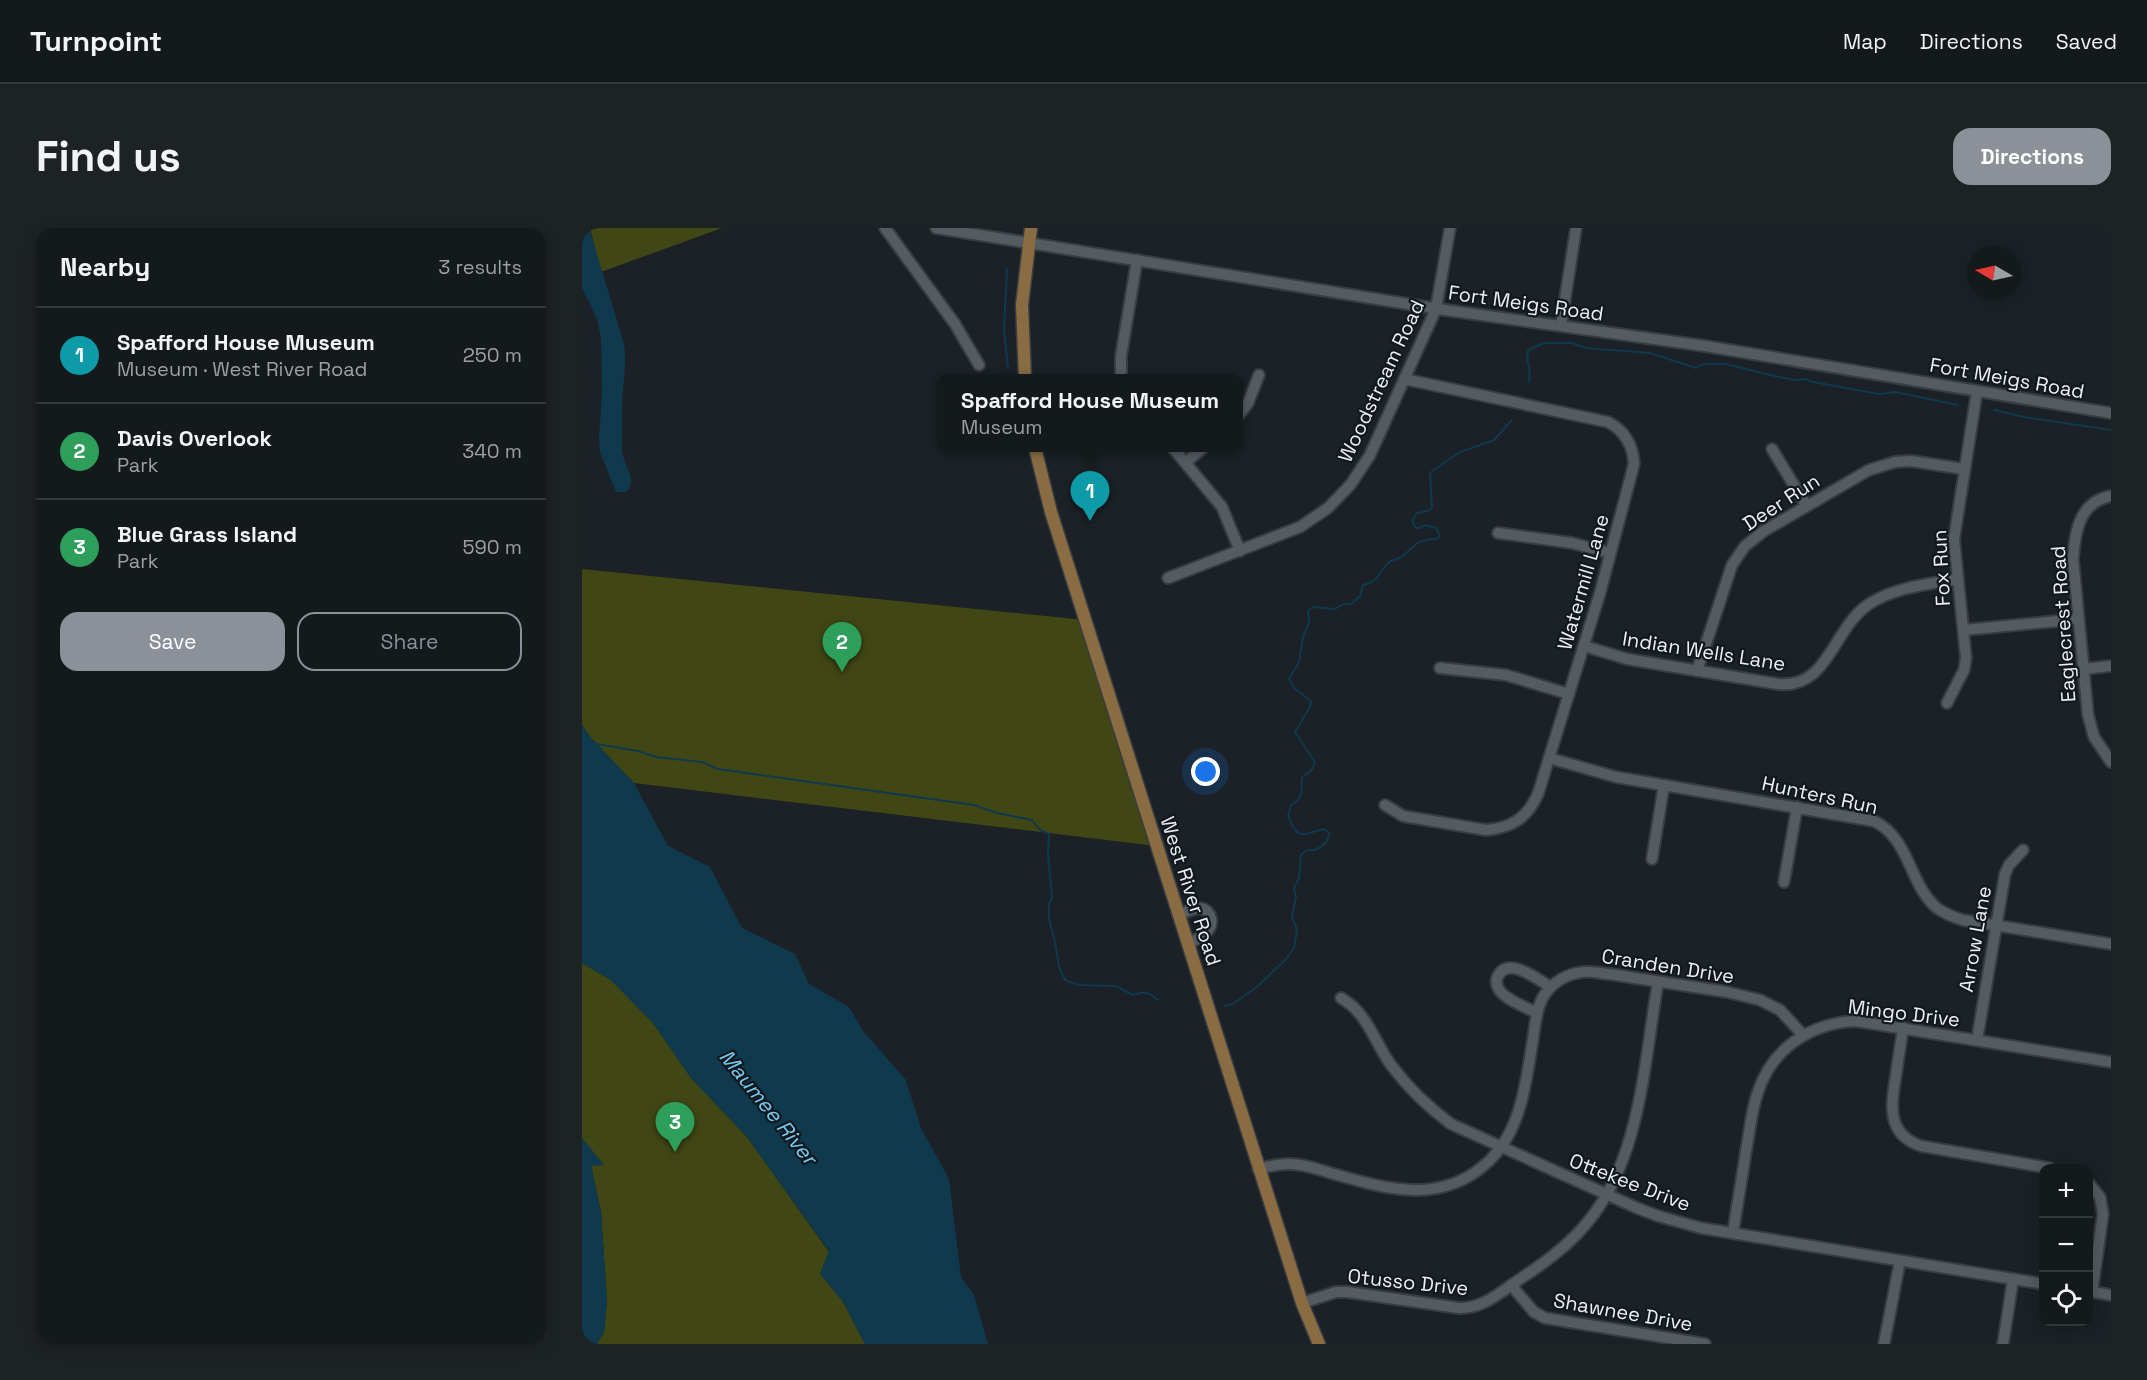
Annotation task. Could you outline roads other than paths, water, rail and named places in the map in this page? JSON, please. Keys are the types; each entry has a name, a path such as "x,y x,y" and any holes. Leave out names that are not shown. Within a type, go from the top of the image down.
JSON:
{"main road":[{"path":"1025,374 1022,305 1031,228"},
{"name":"West River Road","path":"1036,452 1051,512 1258,1168 1302,1303 1319,1344"}],"street":[{"path":"885,228 955,324 979,365"},
{"name":"Fort Meigs Road","path":"936,228 1436,309 1705,346 2111,413"},
{"name":"Woodstream Road","path":"1168,578 1300,527 1340,496 1356,477 1370,455 1436,309 1450,228"},
{"path":"1561,326 1576,228"},
{"path":"1121,374 1121,356 1137,260"},
{"path":"1243,410 1259,375"},
{"name":"Watermill Lane","path":"1385,805 1403,816 1486,830 1517,822 1530,809 1538,794 1584,646 1634,464 1631,447 1626,437 1618,428 1598,419 1404,379"},
{"name":"Fox Run","path":"1947,703 1966,664 1954,539 1977,391"},
{"path":"1772,449 1806,505"},
{"path":"1177,452 1222,507 1240,551"},
{"path":"1186,462 1197,452"},
{"name":"Deer Run","path":"1697,671 1732,565 1754,538 1854,477 1879,466 1911,461 1964,469"},
{"name":"Eaglecrest Road","path":"2111,496 2097,501 2080,519 2076,530 2073,559 2090,726 2099,747 2111,762"},
{"path":"1498,533 1572,543 1610,553"},
{"name":"Indian Wells Lane","path":"1584,646 1627,659 1790,685 1812,676 1820,668 1847,625 1871,602 1902,590 1958,579"},
{"path":"1964,630 2078,618"},
{"path":"2084,669 2111,666"},
{"path":"1440,668 1506,675 1569,694"},
{"name":"Hunters Run","path":"1549,758 1616,777 1863,818 1879,824 1895,838 1925,893 1935,907 1945,914 1963,920 2111,944"},
{"path":"1652,859 1664,785"},
{"path":"1784,882 1797,807"},
{"name":"Arrow Lane","path":"1977,1040 2005,874 2009,865 2023,850"},
{"path":"1178,915 1202,908 1210,915 1211,926 1208,931 1188,944"},
{"path":"1258,1168 1295,1165 1371,1185 1420,1191 1446,1186 1466,1178 1488,1162 1510,1132 1520,1107 1537,1013 1541,1001 1551,987 1514,968 1503,970 1497,983 1501,993 1537,1013"},
{"name":"Cranden Drive","path":"1551,987 1566,976 1583,972 1726,992 1760,1000 1780,1010 1803,1035"},
{"name":"Otusso Drive","path":"1302,1303 1336,1292 1347,1292 1470,1308 1487,1302 1541,1265 1572,1240 1587,1224 1607,1195 1623,1161 1630,1139 1658,982"},
{"name":"Ottekee Drive","path":"1341,998 1358,1011 1389,1062 1417,1096 1451,1124 1607,1195 1673,1221 2039,1283"},
{"name":"Mingo Drive","path":"1733,1233 1757,1094 1763,1078 1778,1056 1803,1035 1818,1028 1856,1021 2111,1062"},
{"path":"1903,1028 1891,1107 1895,1124 1906,1138 1921,1146 2039,1166"},
{"path":"2093,1188 2100,1197 2103,1214 2093,1274"},
{"path":"1884,1344 1900,1261"},
{"path":"2003,1344 2013,1280"},
{"name":"Shawnee Drive","path":"1511,1285 1534,1312 1545,1318 1705,1344"},
{"path":"2093,1292 2111,1295"}],"water":[{"path":"582,228 590,228 624,344 622,450 631,478 630,488 626,492 616,492 600,452 601,338 597,319 582,288"},
{"name":"Maumee River","path":"582,725 591,738 634,783 668,846 710,867 742,928 795,954 809,984 849,1007 863,1031 906,1080 921,1128 949,1179 961,1277 974,1295 988,1344 865,1344 842,1300 820,1274 829,1251 747,1137 691,1078 653,1023 611,980 582,963"},
{"path":"582,1138 604,1165 591,1166 601,1212 607,1301 604,1332 597,1344 582,1344"}],"waterway":[{"path":"1007,269 1004,329 1008,368"},
{"path":"1529,382 1528,350 1544,343 1572,343 1586,348 1650,353 1696,368 1703,364 1725,364 1794,380 1805,379 1879,394 1895,392 1958,405"},
{"path":"1994,410 2024,417 2111,430"},
{"path":"1224,1006 1233,1004 1258,986 1294,948 1297,930 1292,916 1296,897 1294,888 1299,878 1301,855 1307,850 1315,850 1322,846 1329,833 1325,829 1307,834 1299,833 1288,816 1291,805 1300,796 1302,777 1312,769 1315,762 1295,732 1311,702 1296,689 1289,679 1299,662 1303,637 1309,623 1308,611 1313,607 1335,609 1343,604 1351,604 1360,596 1363,585 1375,580 1389,562 1402,557 1421,541 1437,539 1440,536 1436,528 1425,525 1416,528 1412,521 1417,513 1430,510 1432,507 1430,473 1458,453 1494,440 1512,420"},
{"path":"597,744 638,751 656,757 702,762 718,769 974,805 997,813 1032,820 1040,830 1049,834 1048,855 1052,898 1049,904 1049,919 1059,967 1065,980 1078,985 1116,986 1133,995 1146,993 1158,1000"}],"place":[{"name":"Spafford House Museum","path":"1090,521"},
{"name":"Davis Overlook","path":"842,672"},
{"name":"Blue Grass Island","path":"675,1152"}]}
